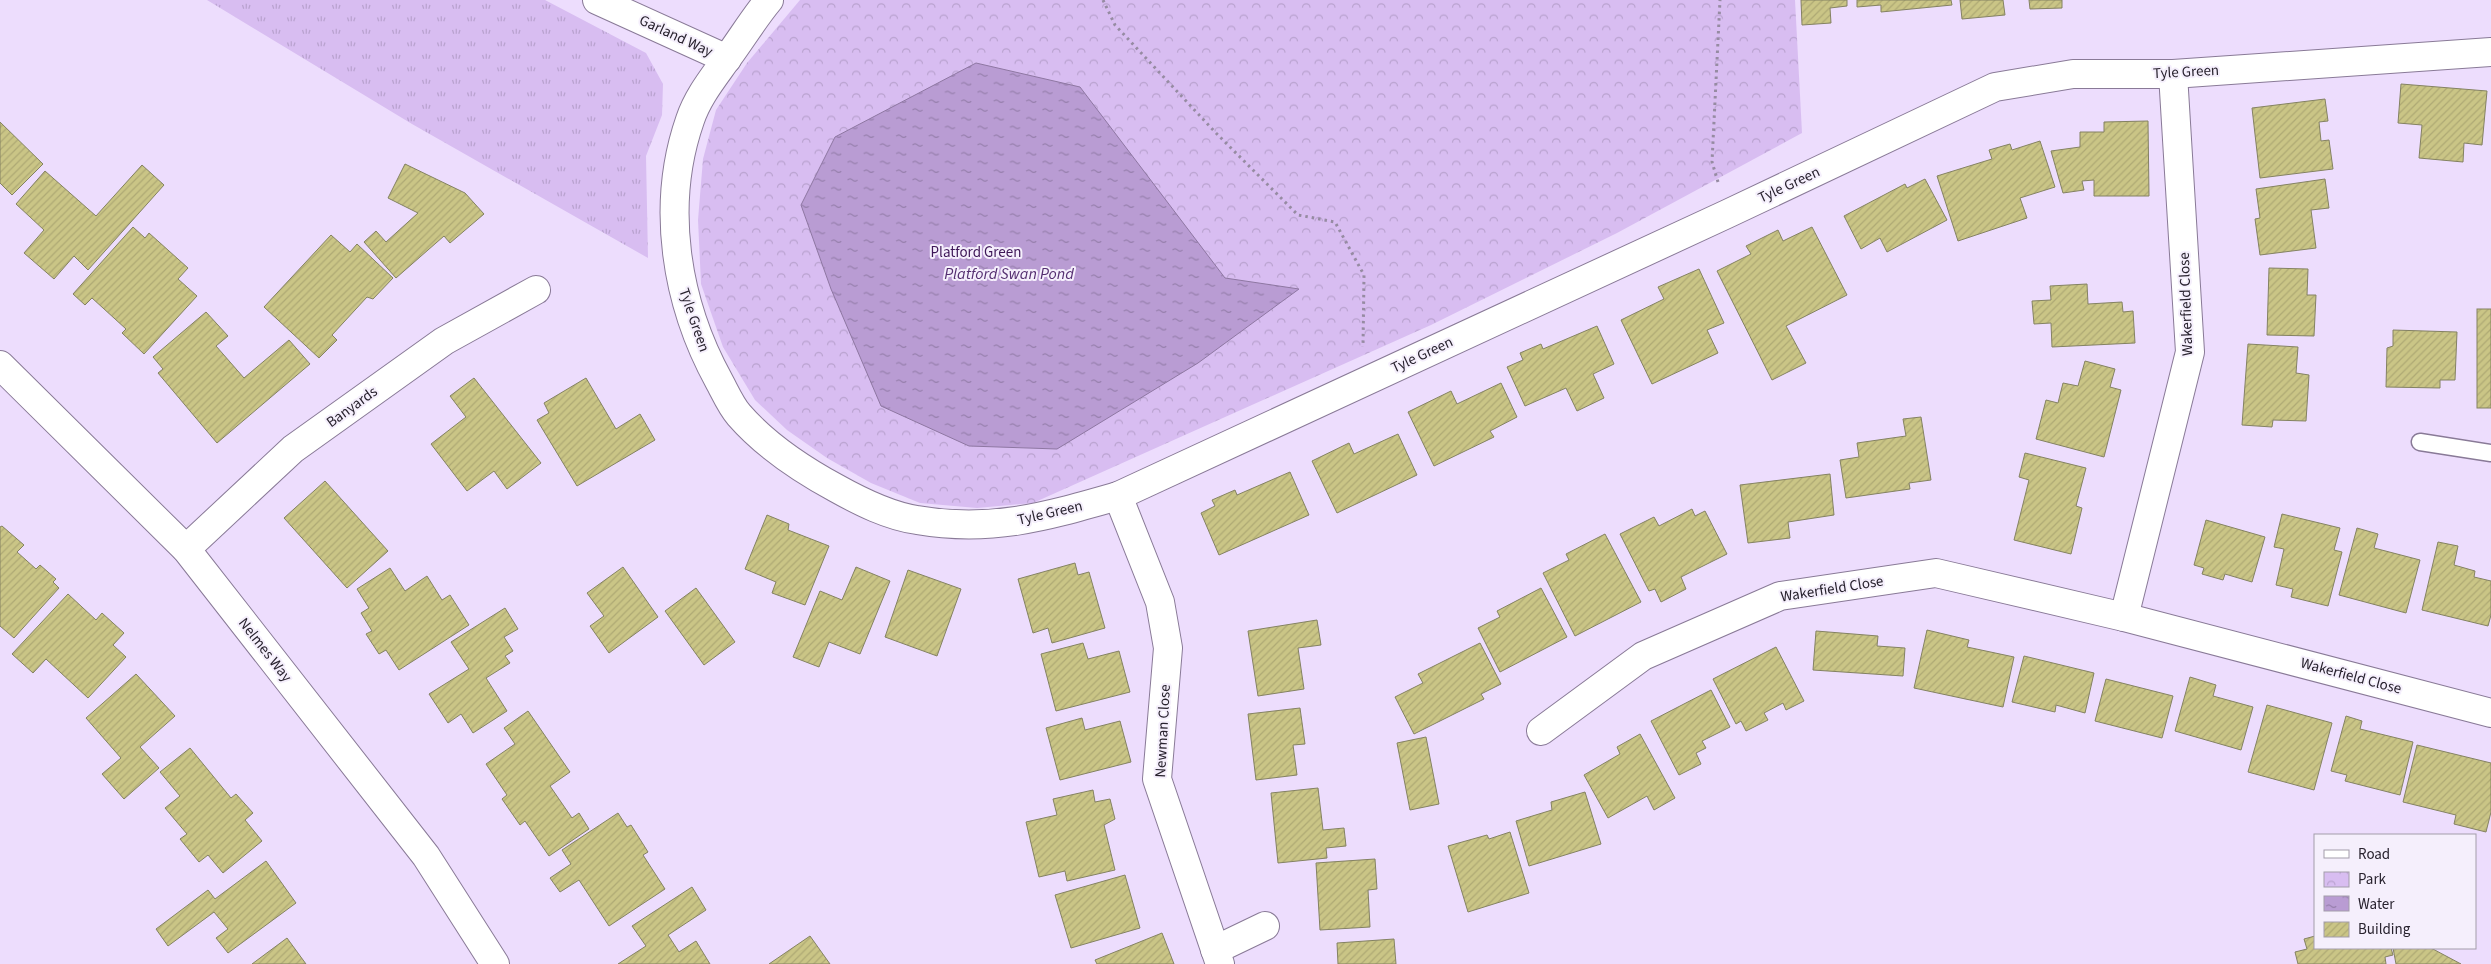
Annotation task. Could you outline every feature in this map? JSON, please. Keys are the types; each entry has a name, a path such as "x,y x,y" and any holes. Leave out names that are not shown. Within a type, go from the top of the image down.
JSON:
{"street":[{"name":"Garland Way","path":"597,0 727,59"},
{"path":"727,59 769,0"},
{"name":"Tyle Green","path":"727,59 708,83 690,120 678,170 674,227 681,286 705,356 738,414 775,449 813,476 862,502 916,520 979,526 1037,519 1118,496 1728,214 1995,87 2072,74 2174,74 2491,52"},
{"name":"Wakerfield Close","path":"2124,617 2190,352 2174,74"},
{"name":"Banyards","path":"186,549 293,449 444,341 536,290"},
{"name":"Nelmes Way","path":"0,365 186,549 426,856 496,964"},
{"name":"Newman Close","path":"1118,496 1160,602 1168,648 1157,779 1218,957"},
{"name":"Wakerfield Close","path":"1541,731 1643,656 1780,596 1936,573 2124,617 2491,713"},
{"path":"1218,957 1265,926"}],"lane":[{"path":"2420,442 2491,453"}],"path":[{"path":"1104,0 1116,25 1216,133 1298,214 1335,222 1364,275 1363,383"},
{"path":"1720,0 1712,162 1728,214"}],"green space":[{"path":"207,0 545,0 646,53 663,84 662,115 646,156 648,258 412,124"},
{"name":"Platford Green","path":"800,0 1795,0 1802,133 1617,233 1431,325 1033,503 977,508 920,503 871,483 827,458 787,430 755,400 723,347 701,284 698,220 703,159 716,110 747,63"}],"water":[{"name":"Platford Swan Pond","path":"976,63 1080,87 1225,278 1299,289 1198,363 1057,449 969,446 881,406 831,289 801,205 835,137"}],"building":[{"path":"1801,0 1847,0 1847,6 1830,8 1831,23 1802,25"},
{"path":"1857,0 1951,0 1952,5 1881,12 1881,5 1857,7"},
{"path":"1960,0 2003,0 2005,15 1962,19"},
{"path":"2029,0 2062,0 2062,8 2030,9"},
{"path":"2401,84 2487,91 2482,145 2464,143 2463,162 2419,158 2422,125 2398,123"},
{"path":"2325,99 2328,121 2319,122 2321,141 2329,140 2333,169 2260,178 2252,108"},
{"path":"2148,121 2149,196 2094,196 2094,180 2082,181 2084,190 2063,193 2051,151 2080,147 2080,132 2104,132 2104,122"},
{"path":"0,122 43,164 12,195 0,183"},
{"path":"2040,141 2055,187 2020,198 2027,218 1958,241 1937,176 1992,159 1989,150 2010,144 2012,150"},
{"path":"405,164 465,193 484,214 450,243 444,236 396,278 364,242 376,231 386,242 418,213 388,198"},
{"path":"142,165 164,185 88,270 74,256 54,279 24,253 44,230 16,204 45,171 96,216"},
{"path":"1925,179 1947,220 1887,252 1880,238 1861,249 1844,216 1905,184 1907,188"},
{"path":"2325,179 2329,208 2311,210 2316,248 2260,255 2255,219 2260,218 2256,189"},
{"path":"133,227 145,238 149,233 188,268 178,279 197,296 144,354 122,333 126,329 92,298 85,305 73,294"},
{"path":"1812,227 1847,295 1786,326 1806,363 1772,380 1717,271 1751,254 1746,246 1778,230 1783,241"},
{"path":"331,235 350,252 357,244 393,278 373,299 367,297 332,335 337,340 319,358 264,307"},
{"path":"2269,268 2308,269 2307,295 2316,295 2314,336 2267,335"},
{"path":"1699,269 1724,323 1707,330 1718,353 1652,384 1621,320 1664,299 1658,287"},
{"path":"2087,284 2088,304 2122,302 2123,312 2133,311 2135,343 2052,347 2051,323 2034,324 2032,301 2051,300 2050,286"},
{"path":"2477,309 2491,309 2491,408 2477,408"},
{"path":"206,312 228,336 216,346 244,378 289,340 310,364 217,443 158,373 163,369 153,357"},
{"path":"1597,326 1614,364 1593,374 1604,398 1577,411 1566,388 1525,406 1507,367 1523,360 1520,353 1541,344 1543,349"},
{"path":"2393,330 2457,332 2455,380 2440,380 2440,388 2386,387 2387,348 2393,346"},
{"path":"2248,344 2298,347 2296,373 2309,375 2306,421 2273,420 2272,427 2242,425"},
{"path":"2085,361 2115,369 2110,387 2121,390 2104,457 2036,439 2046,400 2058,403 2063,383 2078,386"},
{"path":"474,378 541,463 507,489 494,471 467,491 431,444 466,417 450,396"},
{"path":"586,378 616,429 640,414 655,440 577,486 537,420 549,413 544,403"},
{"path":"1501,383 1517,417 1490,431 1494,437 1434,466 1408,412 1451,391 1457,404"},
{"path":"1921,417 1931,480 1909,483 1910,489 1846,498 1840,460 1859,457 1857,443 1906,436 1903,419"},
{"path":"1398,434 1417,475 1337,513 1312,461 1349,443 1354,454"},
{"path":"2025,453 2086,468 2076,506 2082,508 2071,554 2014,540 2029,480 2019,477"},
{"path":"1290,472 1309,515 1219,555 1201,513 1215,506 1212,500 1235,490 1237,495"},
{"path":"1830,474 1834,515 1788,522 1790,538 1748,543 1740,485"},
{"path":"325,481 388,551 347,588 284,518"},
{"path":"1692,509 1695,516 1705,511 1727,554 1681,577 1686,589 1661,602 1655,589 1649,591 1620,534 1654,517 1659,526"},
{"path":"2282,514 2340,528 2334,550 2342,552 2328,606 2291,597 2293,589 2276,585 2284,549 2274,547"},
{"path":"767,515 789,524 788,530 829,546 805,605 772,593 776,582 745,569"},
{"path":"2206,520 2265,537 2252,582 2225,574 2223,580 2202,574 2204,568 2194,565"},
{"path":"2,526 24,545 17,552 36,569 40,565 56,579 53,582 59,588 14,638 0,626 0,527"},
{"path":"2357,528 2378,534 2374,548 2420,560 2406,613 2339,595"},
{"path":"1605,534 1641,602 1575,636 1543,573 1569,560 1566,554"},
{"path":"2438,542 2458,546 2454,565 2475,571 2474,577 2491,581 2491,615 2488,626 2422,610"},
{"path":"1075,563 1078,575 1089,572 1105,628 1052,643 1048,628 1033,633 1018,579"},
{"path":"623,567 658,617 609,653 590,626 604,616 587,593"},
{"path":"856,567 890,581 860,654 829,642 819,667 793,657 820,591 842,600"},
{"path":"390,568 405,591 427,576 442,600 450,595 469,625 399,670 386,650 379,654 366,634 372,631 361,613 369,608 357,589"},
{"path":"908,570 961,589 937,656 885,637"},
{"path":"696,588 735,642 704,665 665,611"},
{"path":"1541,588 1567,637 1500,672 1478,628 1500,617 1497,611"},
{"path":"68,594 96,620 102,613 124,633 113,645 126,657 88,698 46,659 33,673 12,654"},
{"path":"505,608 518,629 504,637 513,651 505,656 510,663 486,678 507,711 473,733 461,714 448,723 429,694 469,669 451,642"},
{"path":"1317,620 1321,645 1298,648 1304,689 1258,696 1248,631"},
{"path":"1927,630 1969,640 1967,647 2014,657 2003,707 1914,688"},
{"path":"1816,631 1878,636 1877,646 1905,648 1903,676 1813,670"},
{"path":"1083,643 1088,659 1119,651 1130,692 1056,711 1041,654"},
{"path":"1480,643 1501,684 1481,694 1484,699 1414,734 1395,697 1423,683 1418,674"},
{"path":"1776,647 1804,701 1786,710 1783,703 1764,713 1768,720 1746,731 1741,721 1736,724 1713,679"},
{"path":"2024,656 2094,673 2085,713 2056,705 2055,712 2012,702"},
{"path":"136,674 175,716 140,747 159,768 124,799 102,774 121,758 86,718"},
{"path":"2190,677 2216,685 2213,696 2253,707 2241,750 2175,731"},
{"path":"2106,679 2173,696 2162,738 2095,721"},
{"path":"1711,690 1730,727 1702,741 1706,748 1696,753 1701,764 1679,775 1651,721"},
{"path":"2267,705 2332,723 2314,790 2248,772"},
{"path":"1300,708 1305,744 1293,745 1297,775 1256,780 1248,714"},
{"path":"528,711 570,772 550,786 572,818 579,813 589,829 549,856 525,821 520,825 502,799 507,795 486,764 515,744 504,728"},
{"path":"2346,716 2362,721 2360,729 2413,742 2400,795 2345,781 2347,775 2331,771"},
{"path":"1082,718 1085,730 1120,721 1131,762 1060,780 1046,728"},
{"path":"1640,734 1675,798 1654,810 1647,796 1608,818 1584,775 1620,754 1617,747"},
{"path":"1426,737 1439,804 1410,810 1397,743"},
{"path":"2417,745 2491,763 2491,812 2486,832 2454,824 2456,815 2403,802"},
{"path":"190,748 231,798 236,794 253,813 245,820 262,841 223,873 208,855 199,862 180,839 187,834 165,808 180,796 160,772"},
{"path":"1318,788 1323,830 1344,828 1346,846 1326,848 1327,858 1278,863 1271,793"},
{"path":"1093,790 1095,802 1110,799 1115,819 1104,825 1115,870 1067,881 1065,871 1039,877 1026,822 1057,815 1053,799"},
{"path":"1585,792 1601,844 1529,866 1516,821 1552,810 1551,802"},
{"path":"618,813 627,827 631,825 648,852 643,855 665,889 609,926 579,880 560,892 550,878 571,864 562,850"},
{"path":"1510,832 1529,893 1468,912 1448,846 1487,835 1489,839"},
{"path":"1375,859 1377,889 1368,890 1370,927 1320,930 1316,863"},
{"path":"266,861 296,903 228,953 216,938 228,929 214,912 168,946 156,929 208,890 215,899"},
{"path":"1125,875 1140,928 1071,948 1055,895"},
{"path":"692,887 706,910 668,935 679,952 696,941 710,964 618,964 646,946 632,926"},
{"path":"1162,933 1174,964 1097,964 1095,960"},
{"path":"810,936 830,964 769,964"},
{"path":"2314,936 2314,949 2391,949 2393,955 2385,957 2386,964 2298,964 2295,952 2307,949 2304,939"},
{"path":"287,938 306,964 252,964"},
{"path":"1394,939 1396,964 1338,964 1337,943"},
{"path":"2393,949 2433,949 2461,964 2396,964"}]}
